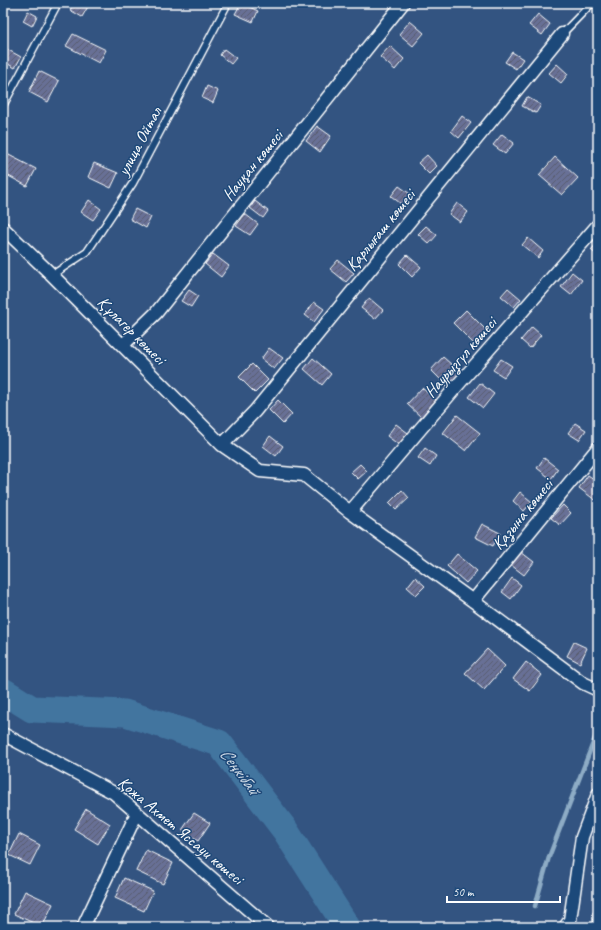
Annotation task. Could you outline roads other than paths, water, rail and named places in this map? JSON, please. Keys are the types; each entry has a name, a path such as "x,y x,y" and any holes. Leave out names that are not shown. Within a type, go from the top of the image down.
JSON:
{"street":[{"name":"Науқан көшесі","path":"123,345 156,313 403,3"},
{"name":"Қарлығаш көшесі","path":"222,445 255,411 562,34"},
{"name":"Наурызгүл көшесі","path":"350,512 456,387 598,225"},
{"name":"Құлагер көшесі","path":"3,228 123,345 222,445 260,471 304,475 350,512 473,601 582,683 598,690"},
{"name":"Қазына көшесі","path":"473,601 598,448"},
{"name":"Қожа Ахмет Яссауи көшесі","path":"3,734 114,793 268,927"},
{"path":"569,925 582,837 598,794"},
{"path":"83,927 137,813"}],"lane":[{"path":"3,106 58,3"},
{"name":"улица Ойтал","path":"52,275 87,252 133,183 228,3"},
{"path":"562,34 592,3"}],"waterway":[{"name":"Сеңкібай","path":"3,691 32,709 125,713 219,743 285,830 347,927"},
{"path":"535,906 549,857 598,730"}]}
